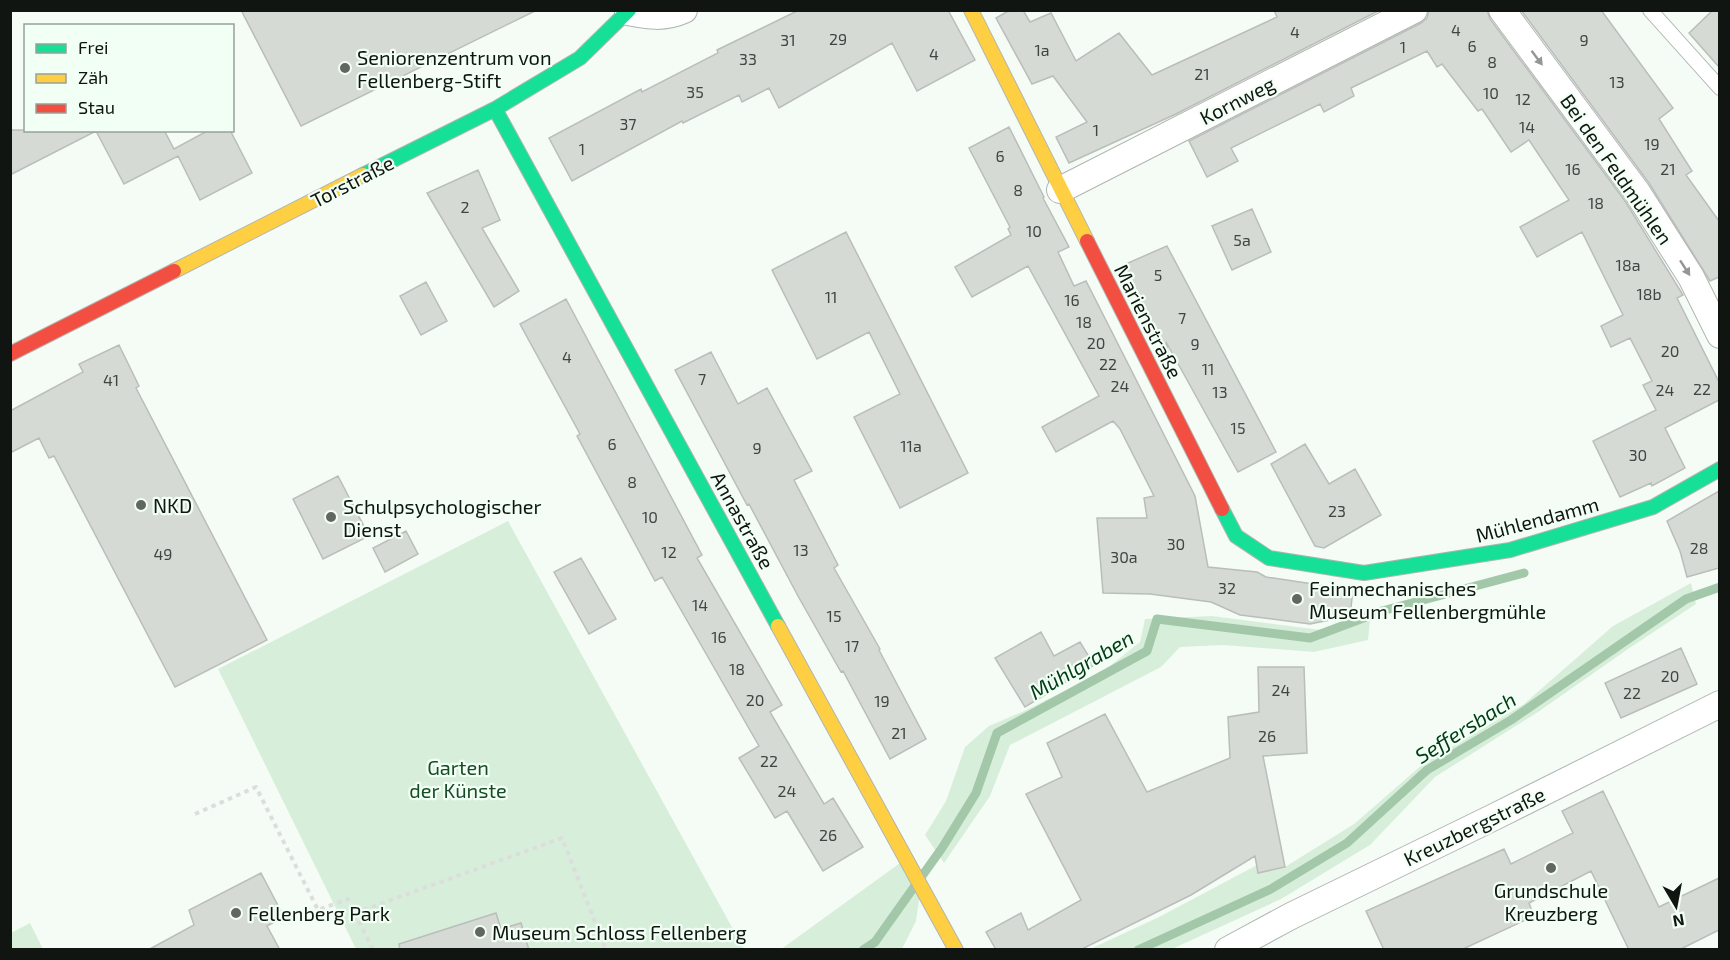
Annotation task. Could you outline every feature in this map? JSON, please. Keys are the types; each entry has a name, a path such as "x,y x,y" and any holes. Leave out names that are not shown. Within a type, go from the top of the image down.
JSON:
{"street":[{"name":"Torstraße","path":"10,354 495,109 580,58 628,11 652,17 672,16 684,10"},
{"name":"Marienstraße","path":"971,10 1236,536 1269,558 1355,572"},
{"name":"Kornweg","path":"1060,190 1414,10"},
{"name":"Bei den Feldmühlen","path":"1502,10 1637,192 1691,277 1719,335"},
{"name":"Annastraße","path":"495,109 956,950"},
{"name":"Mühlendamm","path":"1355,572 1364,573 1510,550 1653,507 1719,469"},
{"name":"Kreuzbergstraße","path":"1228,950 1291,916 1719,704"}],"lane":[{"path":"1650,10 1719,88"}],"path":[{"path":"195,814 256,787 318,910 348,899 373,950"},
{"path":"355,913 562,838 606,950"}],"green space":[{"name":"Garten der Künste","path":"508,521 744,949 356,949 218,669"},
{"path":"1691,583 1696,604 1538,712 1435,777 1370,845 1281,899 1172,949 1088,950 1159,917 1257,865 1258,872 1285,867 1354,824 1423,764 1524,704 1613,626"},
{"path":"1371,610 1368,640 1314,652 1223,645 1180,647 1161,667 1010,745 990,796 944,863 925,835 946,801 965,747 989,726 1101,673 1140,642 1145,619 1212,616 1321,630"},
{"path":"900,863 920,893 916,921 902,949 780,950"},
{"path":"30,923 43,949 11,949 11,933"}],"building":[{"name":"Seniorenzentrum von Fellenberg-Stift","path":"241,10 537,10 301,126"},
{"path":"799,10 948,10 975,60 917,91 892,43 779,108 769,88 742,102 739,95 683,123 682,121 572,181 549,138"},
{"path":"1010,10 1023,10 1030,22 1051,13 1076,61 1119,33 1152,75 1277,17 1274,10 1380,10 1176,114 1069,163 1056,137 1087,122 1053,76 1032,84 996,18"},
{"path":"1429,10 1487,10 1490,19 1625,201 1683,295 1677,298 1719,382 1719,400 1665,428 1685,468 1652,486 1651,483 1620,497 1593,441 1656,410 1643,385 1652,381 1630,338 1611,347 1601,326 1623,315 1582,232 1537,257 1520,227 1569,200 1529,140 1511,152 1482,109 1478,111 1442,64 1437,67 1427,51 1351,88 1354,96 1324,112 1320,104 1231,148 1238,161 1207,177 1189,141 1421,23 1427,18"},
{"path":"1521,10 1601,10 1673,108 1659,119 1692,171 1686,175 1719,221 1719,277 1710,281 1649,183"},
{"path":"1713,10 1719,10 1719,67 1689,33"},
{"path":"1009,127 1069,247 1058,252 1074,286 1086,281 1195,496 1208,567 1257,572 1266,577 1353,590 1350,616 1310,624 1240,615 1211,602 1150,594 1103,593 1097,518 1147,518 1144,498 1154,496 1120,429 1113,421 1056,452 1042,427 1099,396 1028,266 972,297 955,267 1011,235 1008,229 1010,227 969,148"},
{"path":"10,130 94,132 10,175"},
{"path":"97,132 165,132 174,149 205,132 231,132 252,173 200,200 178,156 124,184"},
{"path":"478,170 500,220 482,228 519,291 494,307 427,193"},
{"path":"1252,209 1271,252 1232,270 1212,226"},
{"path":"846,232 968,473 900,508 854,417 900,394 869,332 817,359 772,270"},
{"path":"1167,246 1276,452 1238,472 1166,342 1171,365 1121,266"},
{"path":"426,282 447,321 421,335 400,296"},
{"path":"566,299 702,555 697,558 782,705 770,712 824,804 833,798 863,847 823,871 787,811 775,818 739,758 759,746 662,577 655,581 577,436 580,434 520,324"},
{"path":"119,345 139,386 136,388 267,640 175,687 54,456 49,458 39,438 10,453 10,411 83,372 79,364"},
{"path":"711,352 738,404 767,388 812,471 794,480 838,565 834,568 880,649 926,739 890,759 749,504 747,505 675,370"},
{"path":"1305,444 1329,484 1355,469 1381,515 1324,548 1315,546 1271,464"},
{"name":"Schulpsychologischer Dienst","path":"338,476 369,536 323,559 293,499"},
{"path":"1719,491 1719,568 1687,577 1680,551 1667,521"},
{"path":"406,531 418,554 385,572 373,548"},
{"path":"581,558 616,619 589,634 554,572"},
{"path":"1041,632 1054,656 1080,642 1094,665 1025,707 995,658"},
{"path":"1681,648 1697,684 1621,718 1605,683"},
{"path":"1258,667 1304,667 1307,753 1263,756 1285,867 1258,873 1255,856 1191,895 1080,950 993,950 995,948 986,932 1021,913 1028,930 1081,900 1026,794 1062,777 1047,743 1105,714 1147,792 1230,758 1228,717 1259,712"},
{"name":"Grundschule Kreuzberg","path":"1603,791 1659,907 1719,878 1719,930 1679,950 1629,950 1591,871 1529,903 1534,916 1461,950 1384,950 1366,911 1504,849 1511,864 1573,833 1562,811"},
{"name":"Fellenberg Park","path":"261,873 284,917 267,926 280,950 148,950 194,925 189,910"},
{"name":"Museum Schloss Fellenberg","path":"496,913 501,929 521,923 529,950 400,950 399,944"}],"waterway":[{"name":"Mühlgraben","path":"922,876 976,793 997,733 1147,651 1157,619 1310,638 1382,611 1524,573"},
{"name":"Seffersbach","path":"1138,950 1271,889 1347,843 1427,770 1511,720 1686,599 1720,587"},
{"name":"Mühlgraben","path":"863,950 875,942 914,887"}],"traffic: fast":[{"path":"363,175 495,109 580,58 629,10"},
{"path":"495,109 778,626"},
{"path":"1222,509 1236,536 1269,558 1364,573 1510,550 1653,507 1720,469"}],"traffic: slow":[{"path":"971,10 1087,241"},
{"path":"174,271 363,175"},
{"path":"778,626 956,950"}],"traffic: jam":[{"path":"1087,241 1222,509"},
{"path":"10,354 174,271"}],"place":[{"name":"Seniorenzentrum von Fellenberg-Stift","path":"345,68"},
{"name":"NKD","path":"141,505"},
{"name":"Schulpsychologischer Dienst","path":"331,517"},
{"name":"Feinmechanisches Museum Fellenbergmühle","path":"1297,599"},
{"name":"Grundschule Kreuzberg","path":"1551,868"},
{"name":"Fellenberg Park","path":"236,913"},
{"name":"Museum Schloss Fellenberg","path":"480,932"}]}
